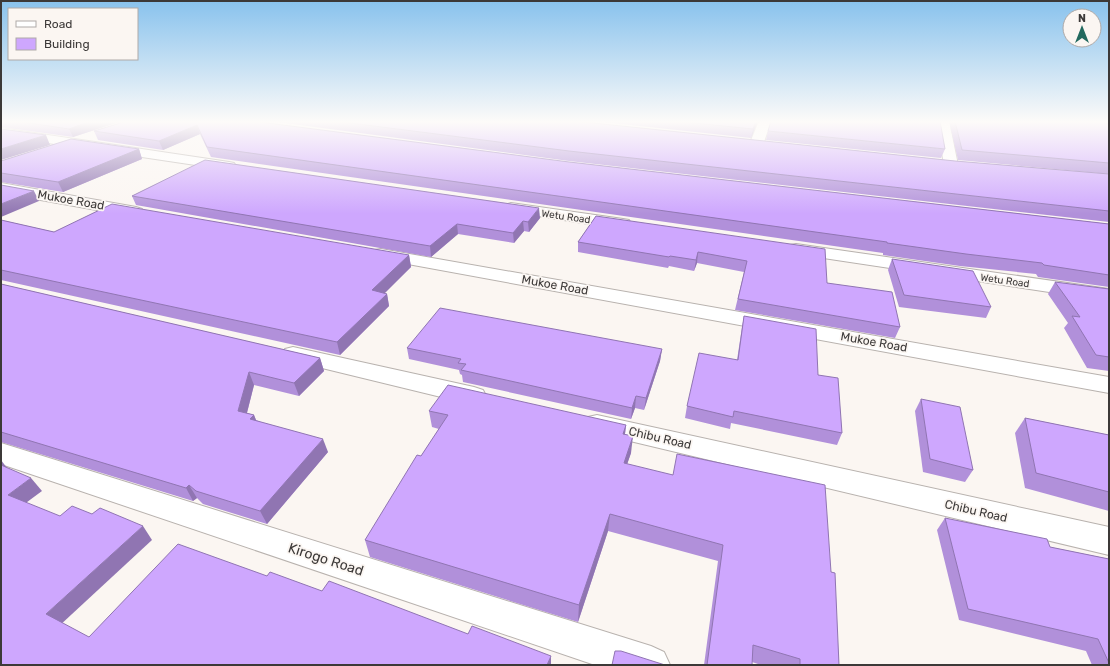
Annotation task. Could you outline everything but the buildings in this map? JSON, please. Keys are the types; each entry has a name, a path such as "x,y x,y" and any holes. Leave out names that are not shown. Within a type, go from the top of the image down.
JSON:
{"street":[{"path":"133,152 243,168"},
{"path":"949,152 951,165"},
{"path":"935,163 965,166"},
{"name":"Mukoe Road","path":"1,188 149,214"},
{"name":"Wetu Road","path":"495,205 637,226"},
{"name":"Wetu Road","path":"778,247 1109,295"},
{"name":"Mukoe Road","path":"368,252 1109,385"},
{"path":"272,350 497,401"},
{"name":"Chibu Road","path":"574,419 1109,541"},
{"name":"Kirogo Road","path":"1,453 651,665"}]}
